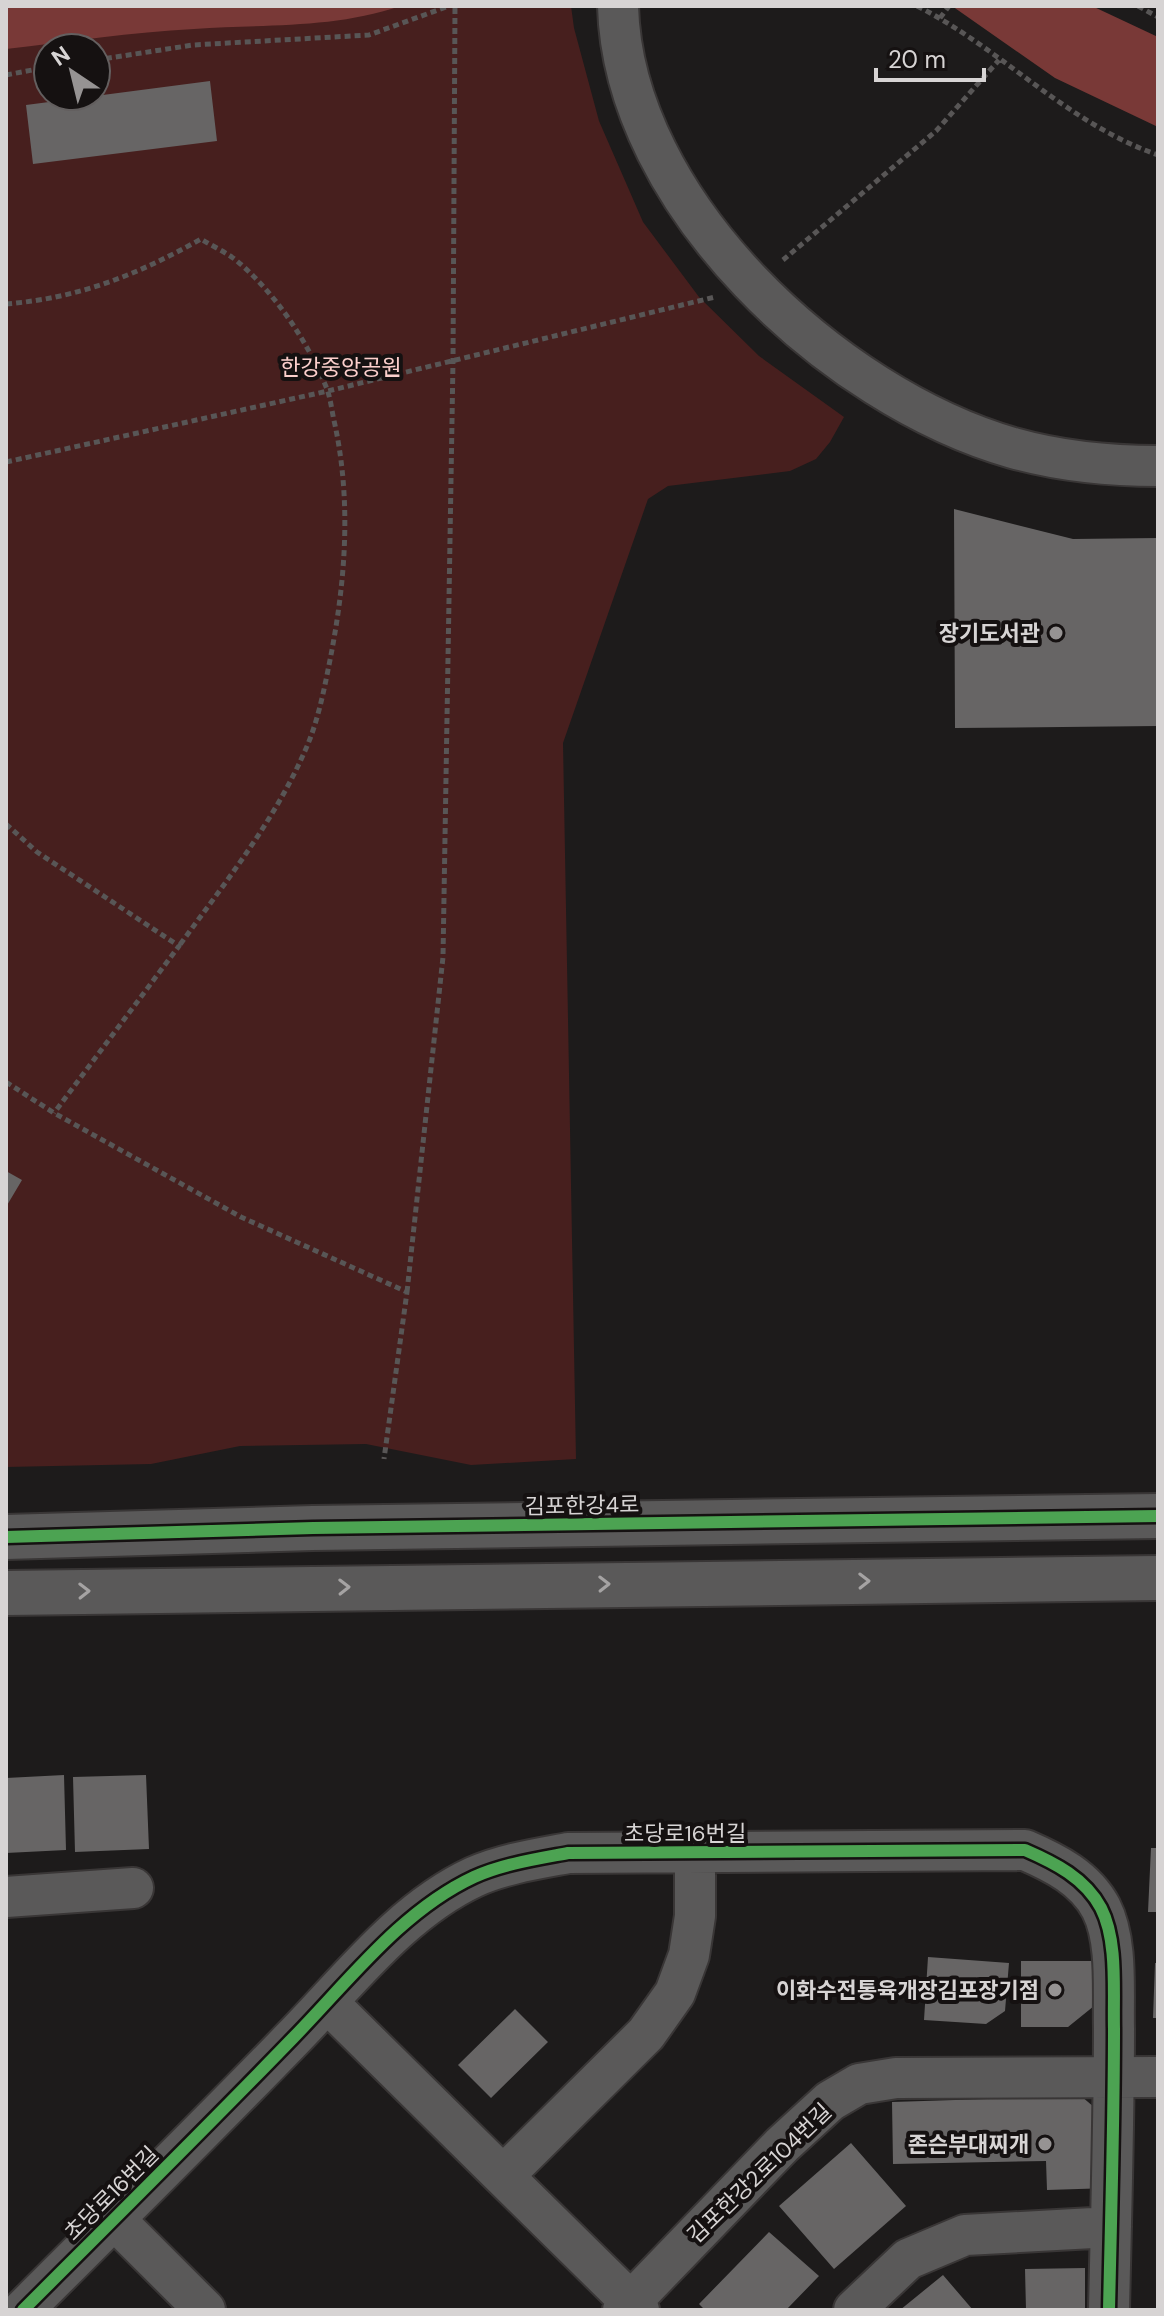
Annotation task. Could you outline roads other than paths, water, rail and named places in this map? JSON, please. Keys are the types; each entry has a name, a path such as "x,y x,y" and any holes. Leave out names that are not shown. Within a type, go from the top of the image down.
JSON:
{"street":[{"path":"618,9 625,62 642,115 668,172 699,221 748,283 806,336 860,375 934,418 1013,448 1090,463 1158,466"},
{"name":"김포한강4로","path":"6,1537 313,1528 1158,1516"},
{"path":"6,1593 1158,1578"},
{"name":"초당로16번길","path":"23,2310 403,1925 473,1878 513,1864 568,1853 1025,1850 1055,1863 1083,1883 1102,1909 1113,1953 1109,2310"},
{"name":"초당로16번길","path":"503,2176 646,2034 675,1993 689,1955 695,1916 695,1854"},
{"path":"6,1897 133,1888"},
{"path":"328,2003 631,2307"},
{"name":"김포한강2로104번길","path":"631,2307 782,2145 830,2101 859,2084 896,2078 1158,2077"},
{"name":"초당로16번길","path":"114,2219 205,2310"},
{"path":"854,2310 908,2259 965,2235 1111,2227"}],"place":[{"name":"장기도서관","path":"1056,633"},
{"name":"이화수전통육개장김포장기점","path":"1055,1990"},
{"name":"존슨부대찌개","path":"1045,2144"}],"park label":[{"name":"한강중앙공원","path":"341,367"}]}
